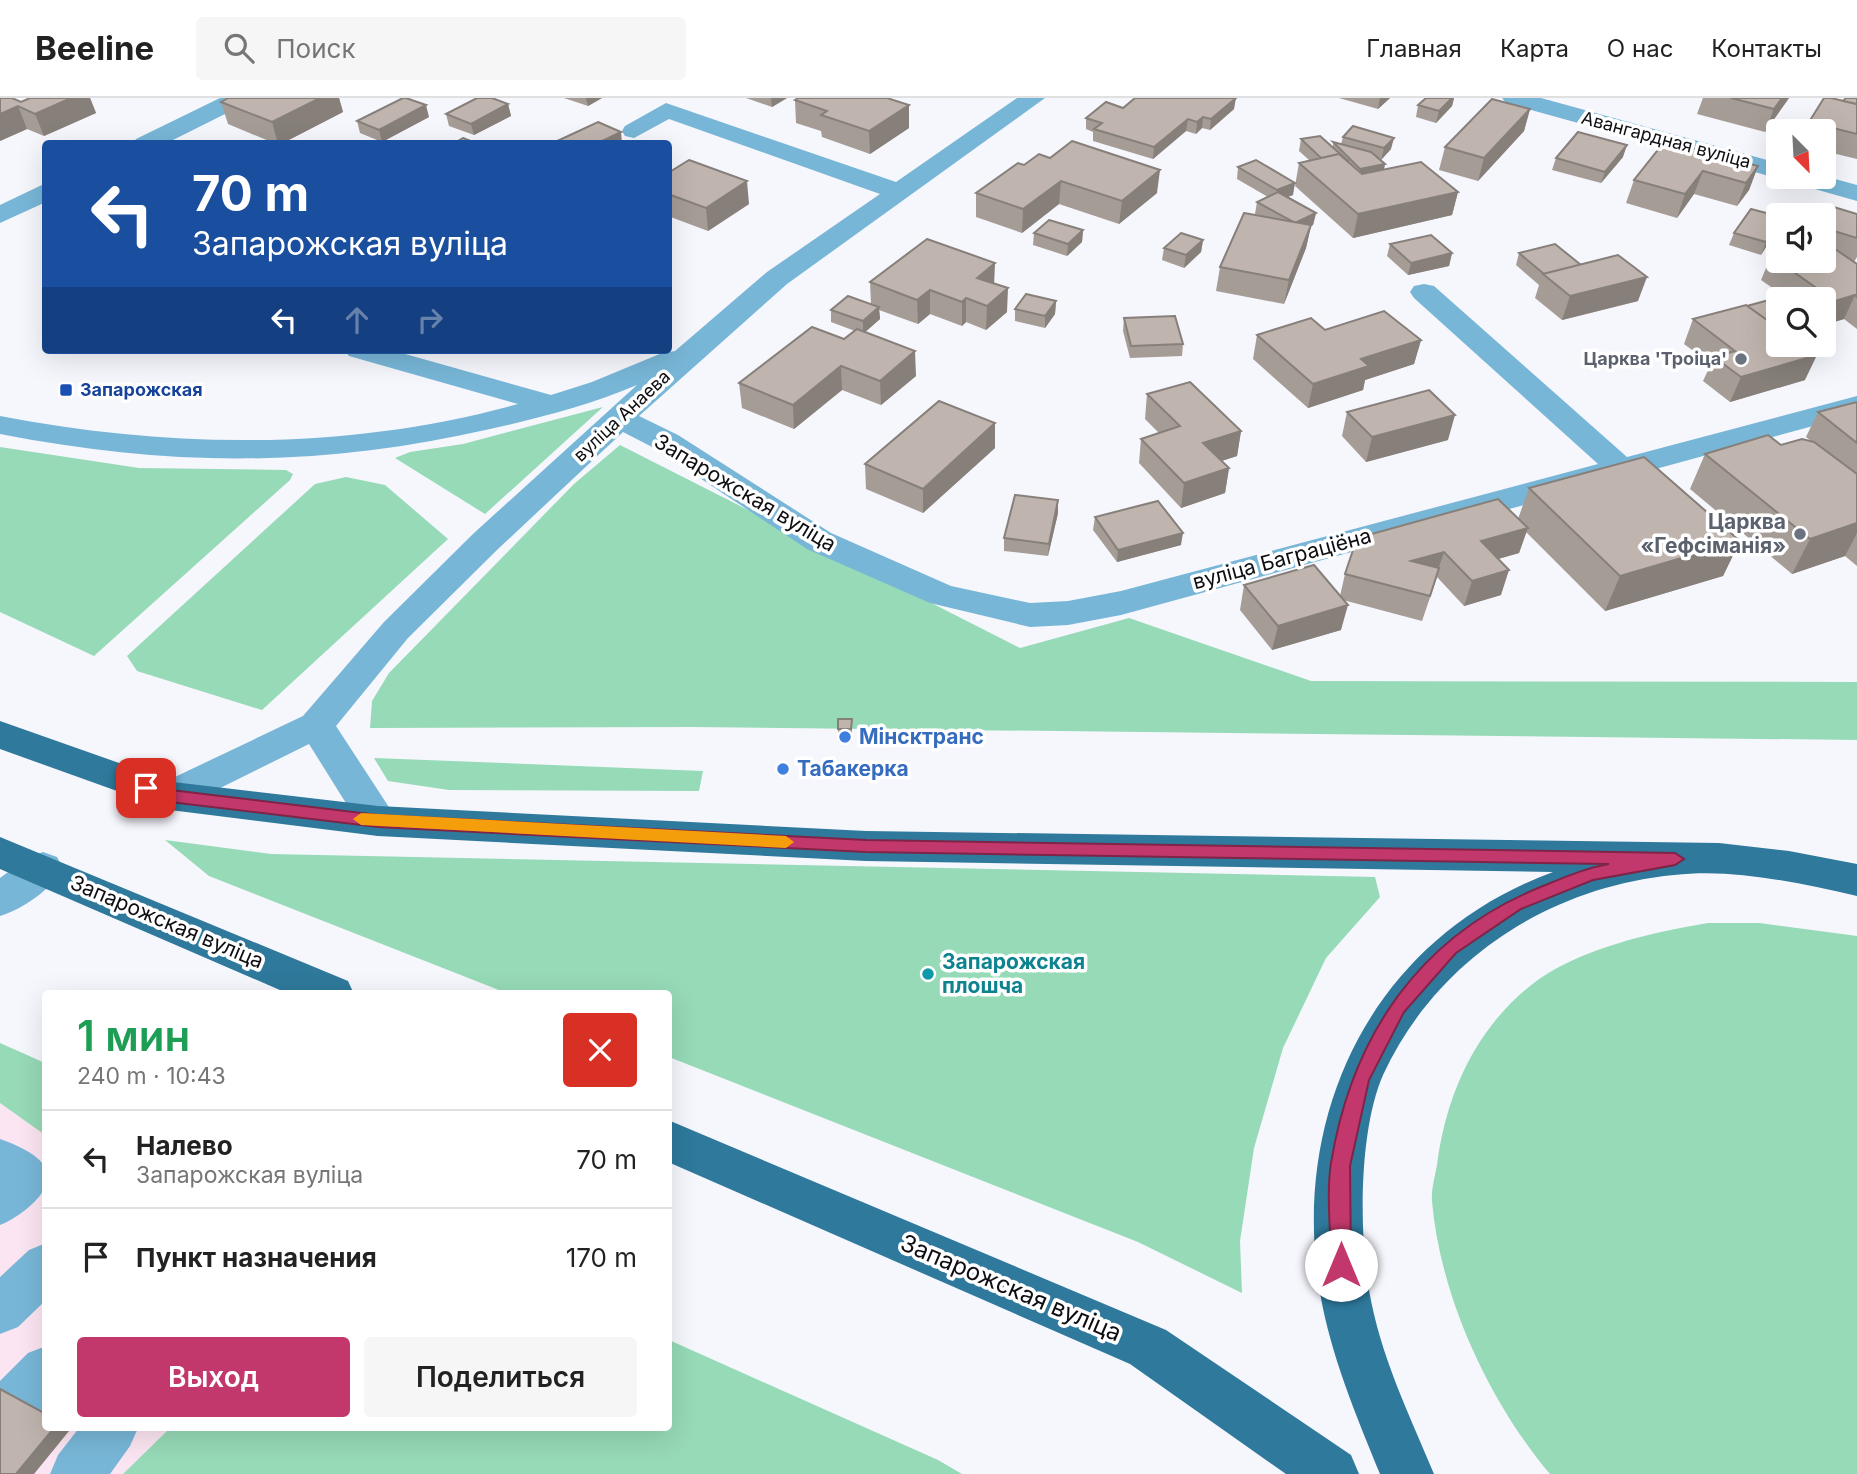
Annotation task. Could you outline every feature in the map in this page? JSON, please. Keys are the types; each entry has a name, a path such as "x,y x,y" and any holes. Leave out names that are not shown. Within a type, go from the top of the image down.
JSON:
{"main road":[{"path":"0,735 170,796 378,821 866,846 1857,863"},
{"name":"Запарожская вуліца","path":"0,852 323,990"},
{"path":"1407,1474 1364,1374 1341,1265 1340,1166 1360,1079 1398,1007 1450,948 1515,904 1591,874 1675,859"},
{"path":"1775,863 1857,880"},
{"name":"Запарожская вуліца","path":"672,1142 1148,1347 1332,1474"}],"street":[{"path":"153,140 239,98"},
{"name":"вуліца Анаева","path":"170,796 316,725 396,630 486,541 693,350 778,278 1033,98"},
{"name":"Авангардная вуліца","path":"1514,98 1766,168"},
{"path":"634,131 672,104 900,192"},
{"path":"1836,187 1857,193"},
{"path":"0,215 41,199"},
{"path":"1424,292 1620,467"},
{"path":"0,425 176,451 260,453 352,445 433,433 550,404 595,391 693,350"},
{"path":"373,354 550,404"},
{"name":"вуліца Баграціёна","path":"1030,615 1068,613 1121,603 1857,405"},
{"name":"Запарожская вуліца","path":"621,419 667,442 819,541 942,595 1030,615"},
{"path":"316,725 378,821"},
{"path":"0,900 43,869"},
{"path":"0,1310 42,1270"},
{"path":"77,1474 110,1431"}],"shaded area":[{"path":"0,1103 42,1133 42,1431 167,1431 123,1474 0,1474"}],"green space":[{"path":"603,407 485,514 395,458 410,452 463,444"},
{"path":"620,445 1020,648 1129,618 1311,681 1857,682 1857,740 692,727 370,728 372,701 389,673 574,484"},
{"path":"0,447 139,468 286,470 293,474 290,480 94,656 0,612"},
{"path":"346,477 385,485 448,539 262,710 137,671 127,656 315,484"},
{"path":"374,758 703,771 699,791 449,790 388,781"},
{"path":"165,840 271,854 1375,877 1380,897 1326,958 1283,1048 1254,1148 1240,1241 1242,1293 1138,1242 672,1058 672,990 499,990 209,876"},
{"path":"1708,923 1759,923 1857,936 1857,1474 1550,1474 1507,1414 1488,1381 1471,1346 1445,1274 1432,1197 1447,1114 1478,1044 1510,1004 1530,986 1548,973 1591,952 1662,932"},
{"path":"0,1043 42,1062 42,1133 0,1103"},
{"path":"672,1341 938,1460 962,1474 123,1474 167,1431 672,1431"}],"building":[{"path":"0,98 12,98 21,102 30,98 71,98 35,114 18,106 0,114"},
{"path":"228,98 320,98 272,122 221,102"},
{"path":"403,98 426,105 379,130 357,121"},
{"path":"477,98 492,98 508,104 471,124 446,114"},
{"path":"887,98 909,105 869,131 821,115 827,111 795,100"},
{"path":"1135,98 1236,98 1211,119 1203,117 1197,122 1188,119 1154,147 1094,129 1102,123 1086,118 1106,102 1123,108"},
{"path":"1426,98 1452,98 1439,111 1418,105"},
{"path":"1731,98 1782,98 1774,109"},
{"path":"1824,98 1857,104 1857,134 1836,129 1836,119 1811,119"},
{"path":"1846,98 1857,98 1857,104 1843,101"},
{"path":"1492,99 1530,109 1484,158 1445,147"},
{"path":"598,122 621,132 604,140 559,140"},
{"path":"1353,126 1394,138 1384,148 1343,137"},
{"path":"1578,132 1627,145 1605,172 1556,158"},
{"path":"1320,136 1347,160 1339,154 1321,158 1301,139"},
{"path":"1072,141 1160,170 1122,201 1061,181 1023,209 976,193 1018,163 1024,165 1039,154 1050,158"},
{"path":"1665,141 1758,166 1746,183 1703,171 1685,194 1634,180"},
{"path":"1333,142 1371,152 1385,164 1360,169"},
{"path":"1339,154 1362,174 1421,162 1458,192 1358,214 1299,163"},
{"path":"689,160 747,181 706,208 672,195 672,171"},
{"path":"1256,160 1295,183 1277,190 1238,167"},
{"path":"1278,192 1316,213 1295,223 1257,202"},
{"path":"1836,208 1857,214 1857,238 1836,232"},
{"path":"1751,209 1766,213 1766,242 1734,233"},
{"path":"1244,213 1311,225 1289,280 1220,267"},
{"path":"1049,220 1083,230 1068,244 1034,233"},
{"path":"1181,233 1203,240 1186,255 1164,248"},
{"path":"1431,235 1452,253 1411,263 1390,244"},
{"path":"927,239 995,263 977,278 1008,288 987,306 966,298 962,302 930,290 917,300 870,282"},
{"path":"1555,244 1581,265 1544,274 1519,253"},
{"path":"1836,250 1857,264 1857,297 1855,295 1836,301 1836,287 1815,287 1795,273 1836,273"},
{"path":"1618,255 1647,277 1570,296 1543,274"},
{"path":"1026,294 1056,301 1045,316 1015,309"},
{"path":"848,296 879,307 863,321 831,310"},
{"path":"1766,301 1766,319 1747,306"},
{"path":"1746,305 1766,319 1766,357 1810,357 1741,377 1714,357 1735,351 1693,319"},
{"path":"1384,311 1421,340 1361,359 1369,366 1313,384 1257,335 1311,318 1325,330"},
{"path":"1175,316 1183,344 1131,346 1124,318"},
{"path":"812,327 844,339 857,329 915,351 880,381 841,366 793,405 739,383"},
{"path":"1190,382 1241,431 1203,443 1229,468 1184,483 1141,439 1180,426 1147,394"},
{"path":"1429,390 1455,415 1372,437 1347,412"},
{"path":"939,401 995,423 923,489 865,464"},
{"path":"1857,402 1857,443 1818,412"},
{"path":"1768,435 1781,445 1802,439 1814,442 1857,474 1857,523 1810,539 1705,454"},
{"path":"1644,457 1740,541 1620,576 1529,488"},
{"path":"1015,495 1058,500 1049,544 1004,538"},
{"path":"1498,499 1528,528 1481,541 1509,570 1472,581 1444,552 1411,561 1439,568 1430,596 1345,574 1357,538"},
{"path":"1158,501 1183,533 1118,550 1095,517"},
{"path":"1314,565 1348,605 1278,626 1244,585"},
{"path":"838,719 852,719 851,729 838,729"},
{"path":"0,1389 42,1412 42,1431 52,1431 16,1474 0,1474"}],"slow traffic":[{"path":"361,819 786,842"}],"place":[{"name":"Царква 'Троіца'","path":"1741,359"},
{"name":"Запарожская","path":"66,390"},
{"name":"Царква «Гефсіманія»","path":"1800,534"},
{"name":"Мінсктранс","path":"845,737"},
{"name":"Табакерка","path":"783,769"},
{"name":"Запарожская плошча","path":"928,974"}],"route":[{"path":"146,788 170,796 378,821 866,846 1675,859 1591,874 1515,904 1450,948 1398,1007 1360,1079 1340,1166 1341,1265"}]}
